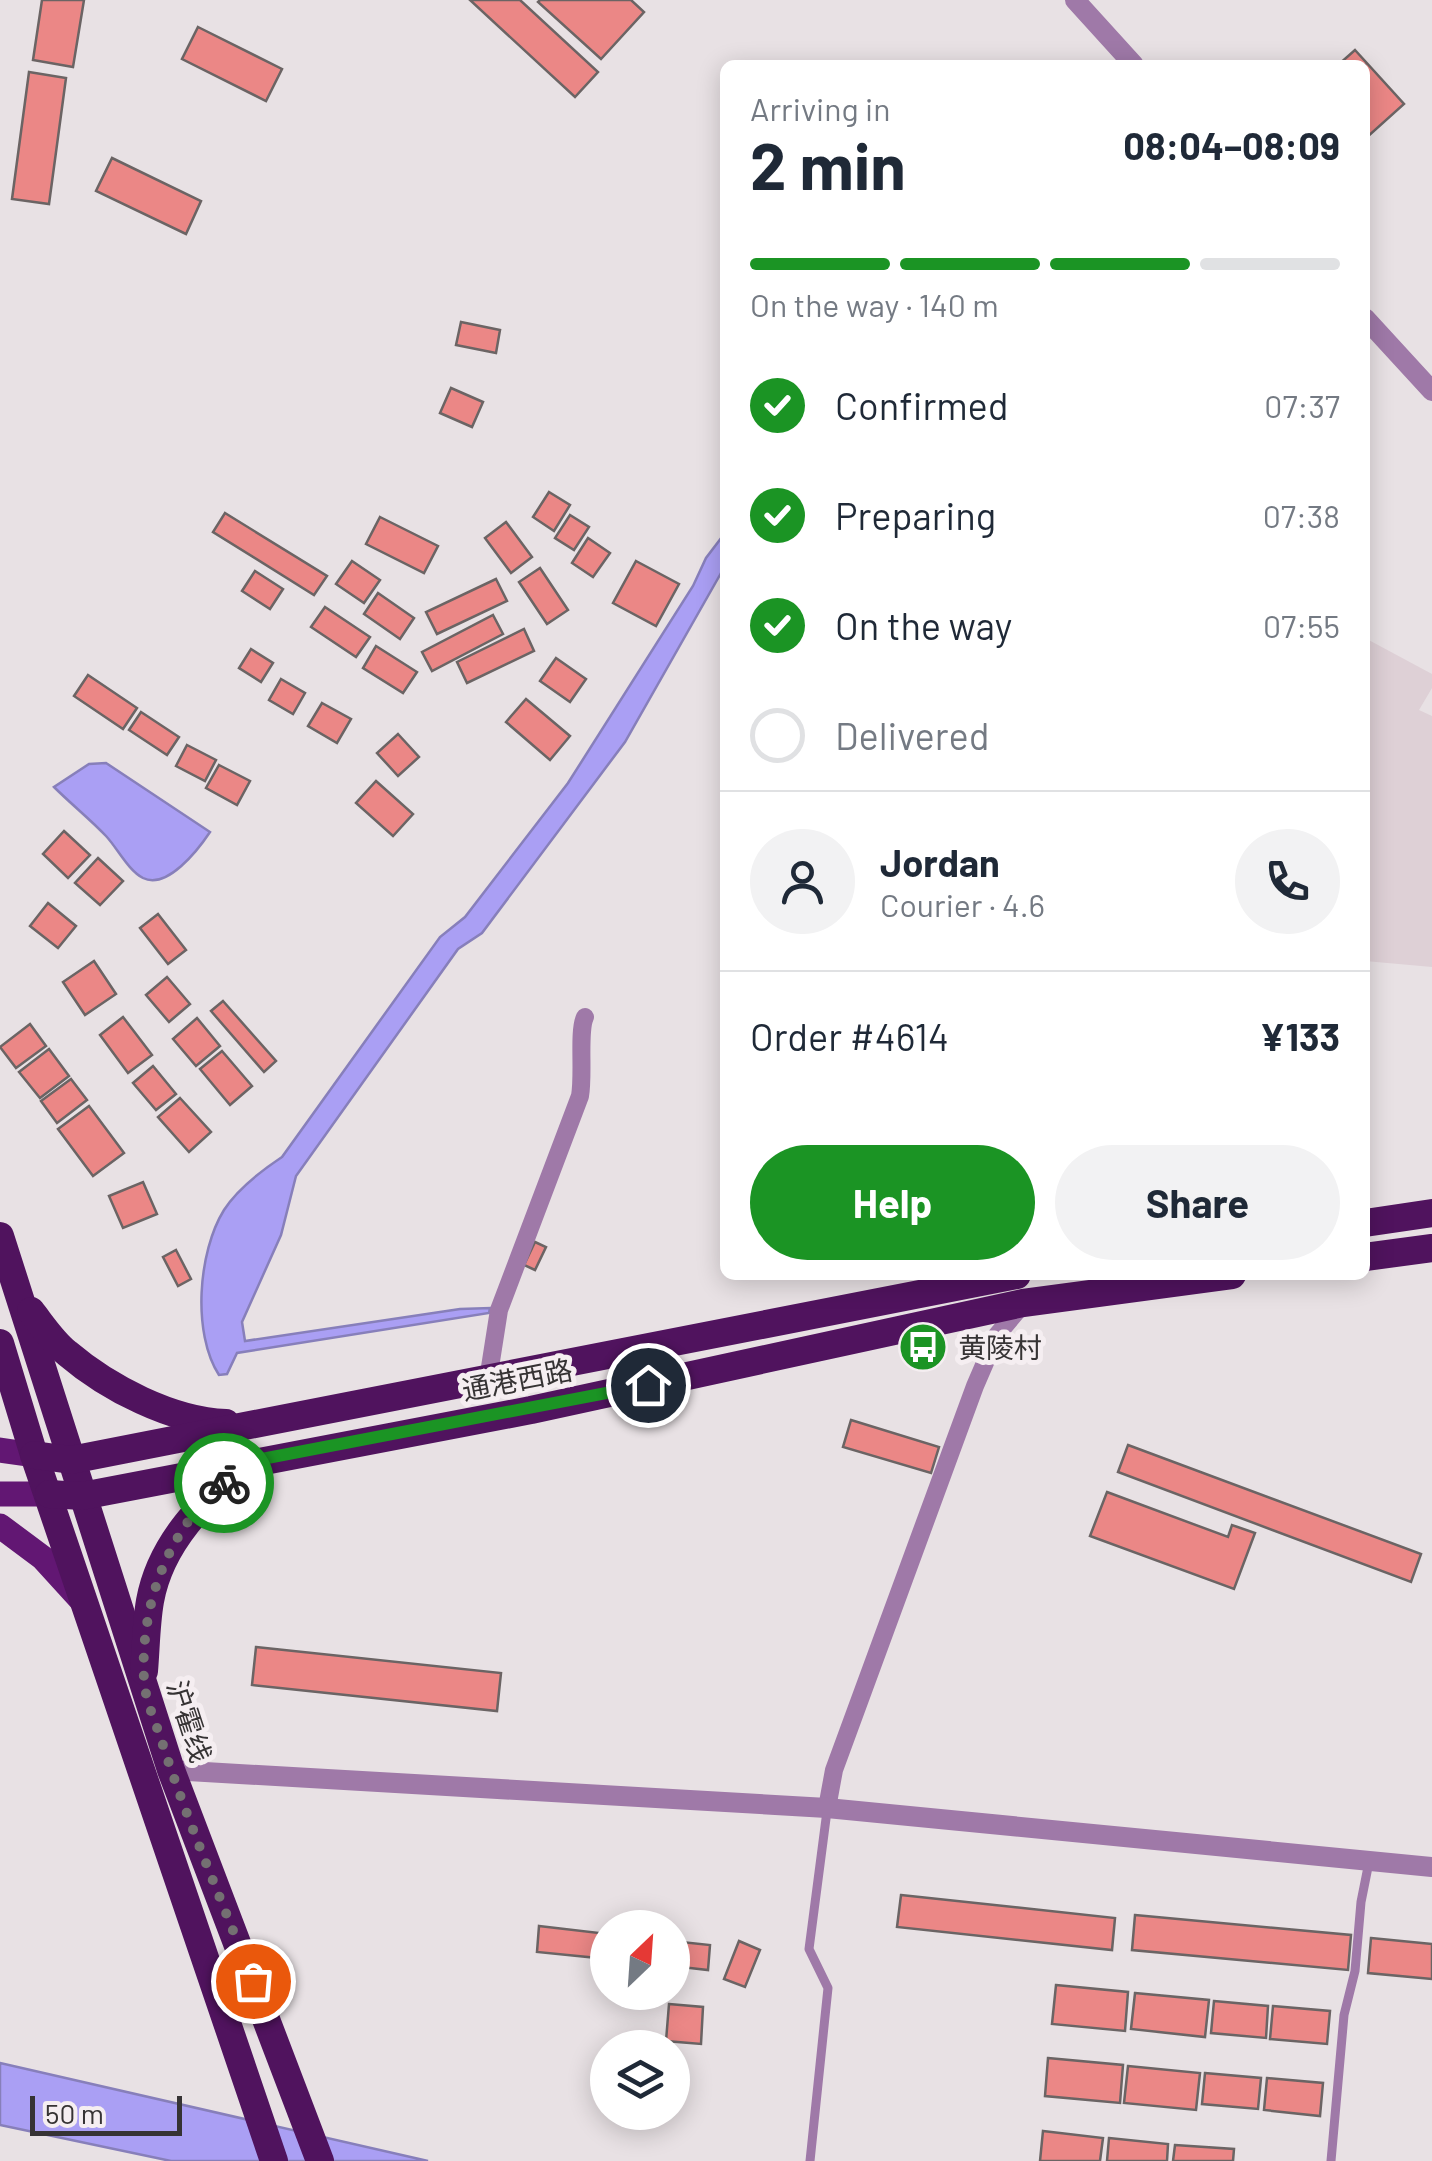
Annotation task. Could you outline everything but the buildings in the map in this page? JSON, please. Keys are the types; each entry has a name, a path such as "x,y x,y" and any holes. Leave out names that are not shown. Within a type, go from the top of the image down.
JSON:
{"highway":[{"path":"1370,1222 1432,1213"},
{"name":"沪霍线","path":"0,1236 171,1770 320,2161"},
{"path":"1370,1256 1432,1248"},
{"name":"通港西路","path":"34,1455 71,1460 993,1280"},
{"name":"通港西路","path":"49,1494 82,1496 531,1410 1023,1304 1196,1280"},
{"path":"22,1300 63,1350 115,1385 189,1416 216,1423 258,1424"},
{"path":"0,1343 34,1455 274,2161"},
{"path":"144,1683 150,1599 178,1537 221,1485 262,1459"}],"main road":[{"path":"0,1450 34,1455"},
{"path":"0,1494 49,1494"},
{"path":"0,1526 43,1558 89,1609"}],"street":[{"path":"1075,0 1129,60"},
{"path":"1370,323 1429,381"},
{"path":"488,1380 499,1310 580,1096 585,1068 579,1029 585,1017"},
{"path":"827,1808 834,1770 975,1386 997,1334 1023,1304"},
{"path":"171,1770 827,1808 1432,1868"}],"lane":[{"path":"810,2161 828,1988 809,1949 827,1808"},
{"path":"1332,2161 1344,2015 1355,1971 1361,1902 1370,1861"}],"shaded area":[{"path":"720,540 720,575 625,742 482,933 458,949 296,1176 281,1235 242,1322 245,1341 460,1309 490,1308 489,1313 237,1353 227,1374 219,1375 205,1337 202,1292 208,1248 224,1210 243,1187 282,1157 440,937 465,917 568,783 693,586"},
{"path":"1370,641 1432,674 1432,688 1419,710 1432,716 1432,967 1370,961"},
{"path":"106,763 210,832 190,858 172,873 152,880 143,878 54,787 89,764"},
{"path":"0,2063 428,2161 171,2161 0,2125"}],"way so far":[{"path":"224,1483 178,1537 150,1599 144,1683 171,1770 253,1981"}],"place":[{"name":"黄陵村","path":"923,1347"}],"route":[{"path":"224,1483 262,1459 648,1385"}]}
